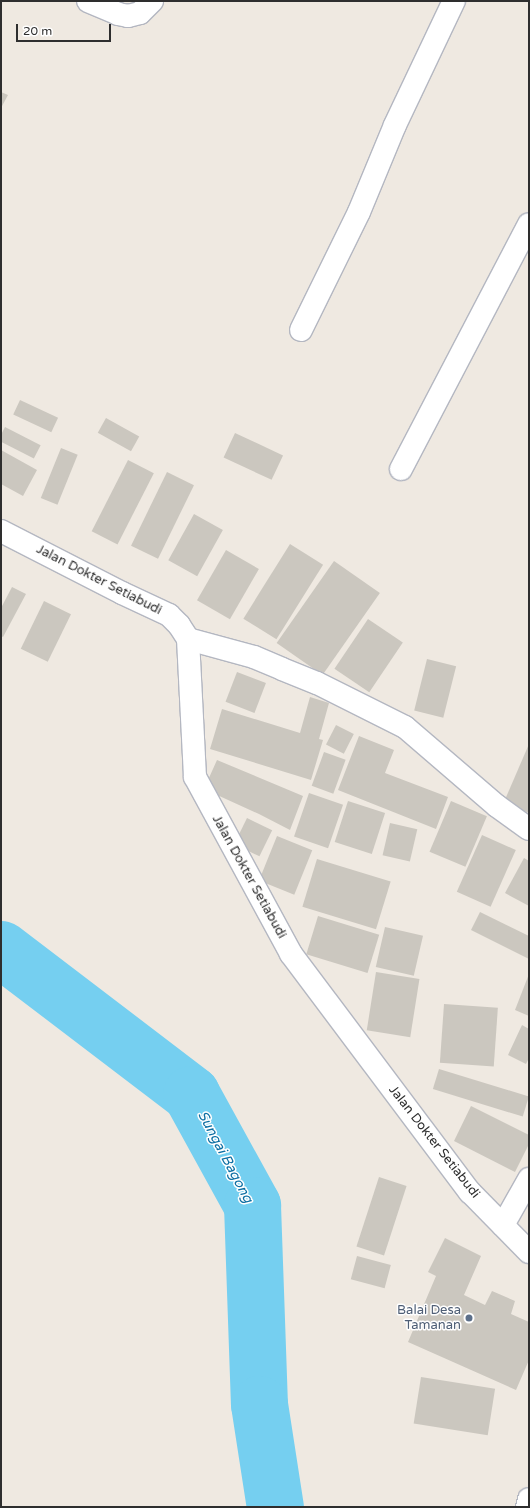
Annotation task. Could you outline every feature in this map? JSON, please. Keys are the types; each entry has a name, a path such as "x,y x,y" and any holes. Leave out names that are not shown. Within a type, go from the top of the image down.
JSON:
{"street":[{"path":"88,1 118,14 128,16 140,13 152,1"},
{"path":"301,330 359,212 395,125 454,1"},
{"path":"401,469 529,224"},
{"name":"Jalan Dokter Setiabudi","path":"1,531 122,593 169,615 188,639 195,777 291,954 470,1192 529,1252"},
{"path":"188,639 254,657 324,686 405,727 497,806 529,829"},
{"path":"503,1225 529,1179"},
{"path":"527,1507 529,1499"}],"building":[{"path":"1,92 8,95 1,108"},
{"path":"20,400 58,418 51,432 13,415"},
{"path":"106,418 139,436 131,451 98,433"},
{"path":"5,427 41,445 34,459 1,442 1,435"},
{"path":"235,433 283,455 272,480 224,457"},
{"path":"61,448 78,455 57,505 41,498"},
{"path":"1,450 37,470 23,496 1,484"},
{"path":"128,460 154,473 118,544 92,531"},
{"path":"167,472 194,485 158,559 131,546"},
{"path":"194,514 223,530 197,576 168,560"},
{"path":"290,544 323,565 276,639 243,619"},
{"path":"226,550 259,569 230,619 197,600"},
{"path":"334,561 380,593 323,675 277,643"},
{"path":"12,587 26,594 3,637 1,636 1,608"},
{"path":"44,601 71,614 48,662 21,649"},
{"path":"368,619 403,642 369,692 334,669"},
{"path":"427,659 456,666 443,718 414,710"},
{"path":"237,672 266,683 254,713 226,702"},
{"path":"310,697 329,703 319,739 323,740 311,780 210,749 222,709 300,733"},
{"path":"336,725 354,734 344,754 326,745"},
{"path":"359,736 394,750 385,773 448,797 436,829 338,790"},
{"path":"529,744 529,813 504,802"},
{"path":"324,752 346,760 333,794 312,786"},
{"path":"217,760 303,796 290,830 204,789"},
{"path":"309,793 343,805 328,848 294,836"},
{"path":"348,801 385,813 372,854 335,842"},
{"path":"451,801 487,816 465,867 430,852"},
{"path":"247,818 272,830 259,856 234,844"},
{"path":"390,823 417,829 410,861 383,855"},
{"path":"482,835 516,850 491,907 457,892"},
{"path":"277,836 312,850 294,895 259,881"},
{"path":"524,858 529,861 529,906 505,893"},
{"path":"317,859 391,882 376,929 302,907"},
{"path":"480,912 529,936 529,959 471,930"},
{"path":"318,916 379,935 368,973 306,954"},
{"path":"385,927 423,936 414,976 376,967"},
{"path":"376,972 419,979 410,1037 367,1030"},
{"path":"529,974 529,1016 515,1010"},
{"path":"444,1004 498,1008 494,1067 440,1063"},
{"path":"522,1025 529,1029 529,1058 526,1064 508,1055"},
{"path":"439,1069 529,1096 523,1117 433,1089"},
{"path":"471,1106 529,1135 529,1144 515,1172 454,1141"},
{"path":"379,1177 407,1186 384,1255 356,1246"},
{"name":"Balai Desa Tamanan","path":"445,1238 481,1256 464,1295 485,1305 492,1291 515,1301 511,1314 529,1322 529,1360 516,1390 408,1342 436,1276 428,1272"},
{"path":"357,1256 391,1265 385,1288 351,1279"},
{"path":"421,1377 495,1389 488,1435 414,1423"}],"waterway":[{"name":"Sungai Bagong","path":"1,949 191,1094 252,1205 259,1404 275,1507"}],"place":[{"name":"Balai Desa Tamanan","path":"469,1318"}]}
